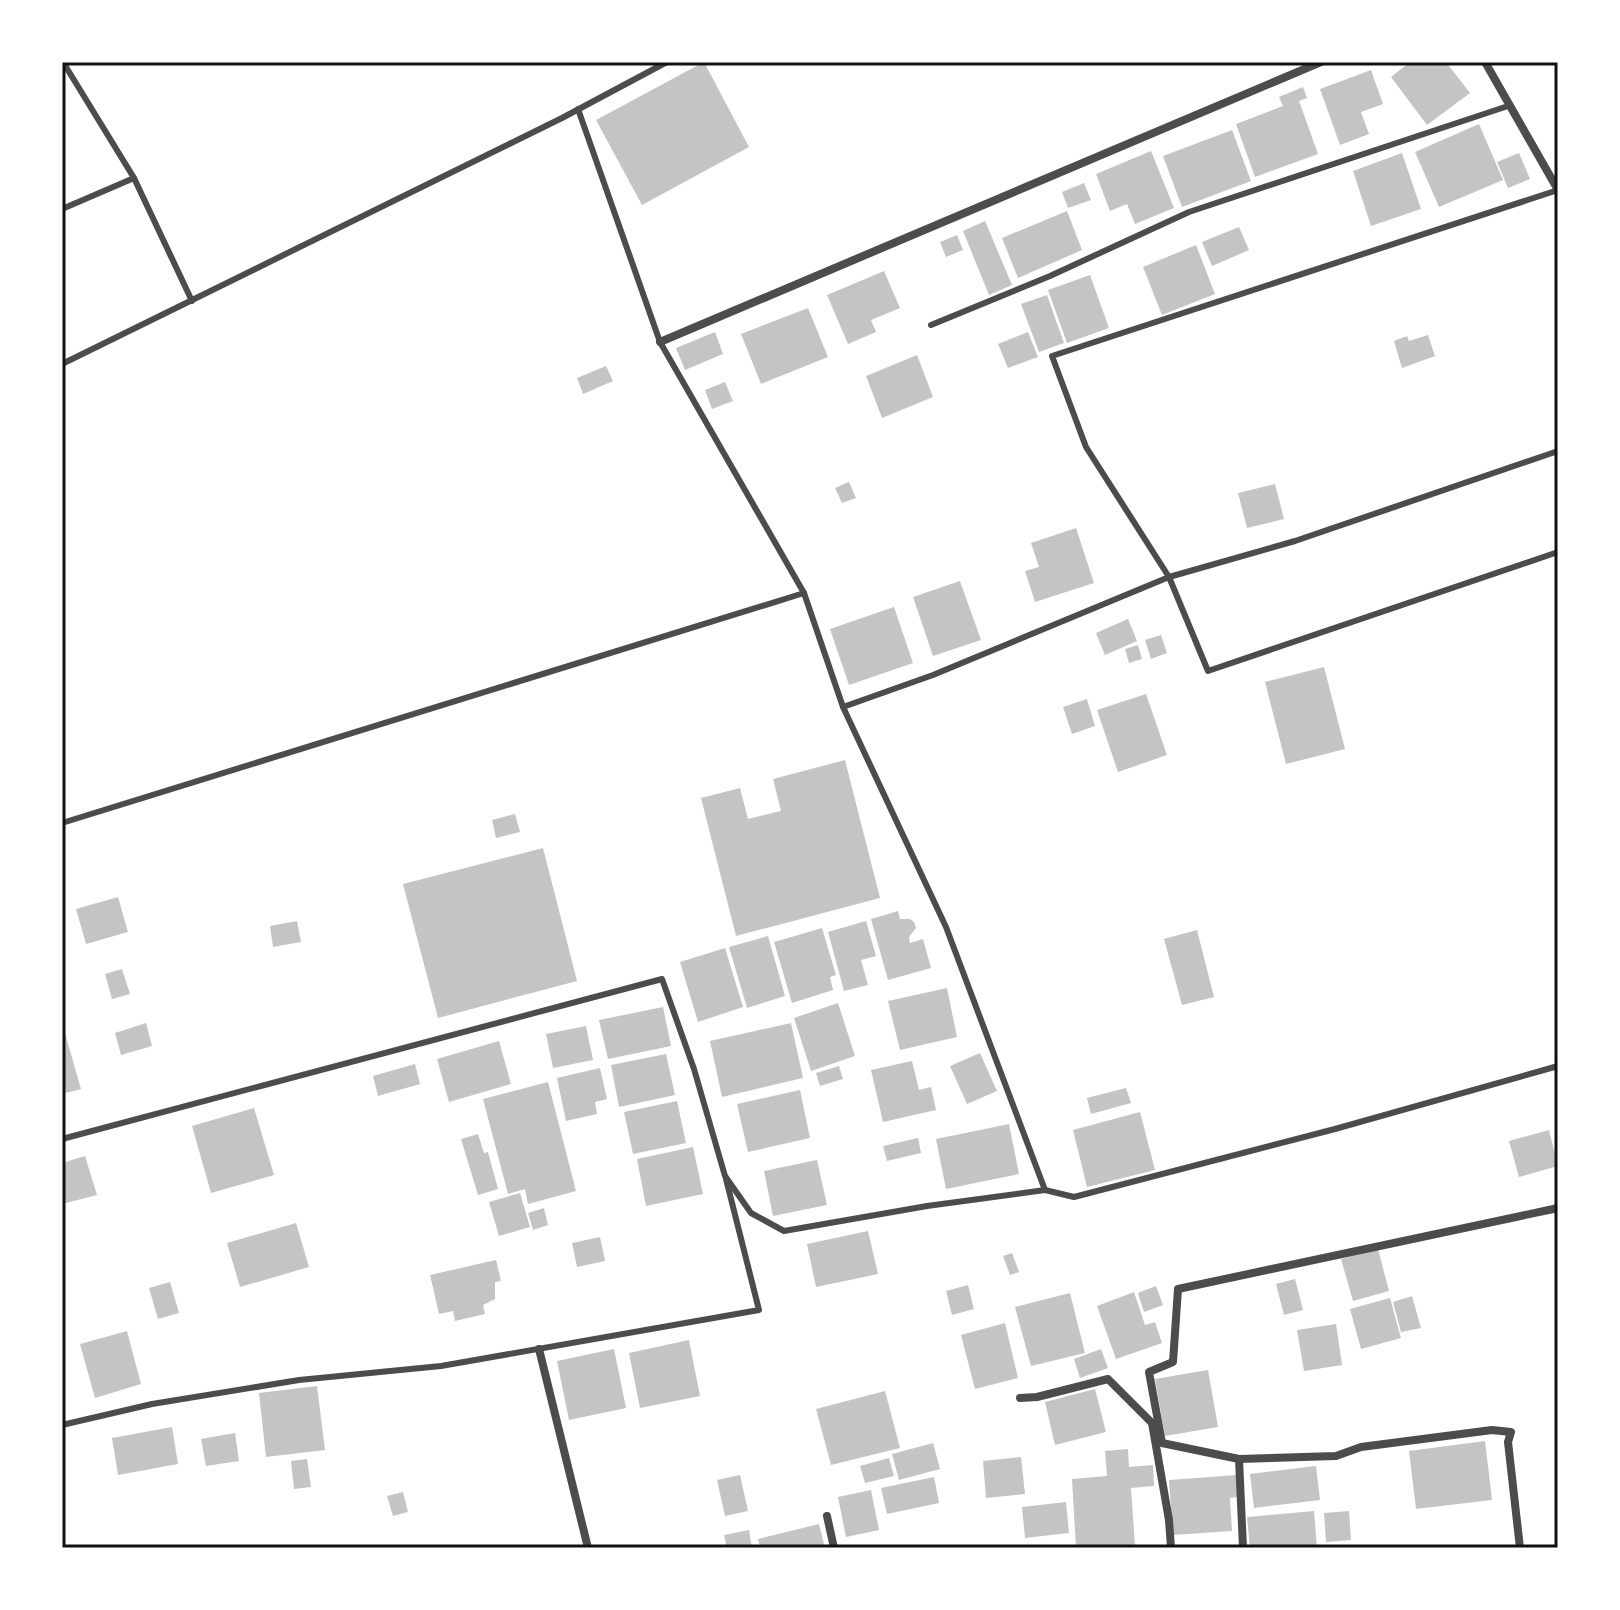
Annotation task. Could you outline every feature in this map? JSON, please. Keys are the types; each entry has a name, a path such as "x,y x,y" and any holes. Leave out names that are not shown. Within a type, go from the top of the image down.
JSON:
{"street":[{"path":"660,342 1321,62"},
{"path":"1485,62 1558,190"},
{"path":"1520,1548 1508,1442 1511,1432 1492,1430 1361,1447 1336,1456 1239,1459 1162,1443 1149,1372 1173,1362 1178,1289 1558,1208"},
{"path":"539,1349 588,1548"},
{"path":"1020,1398 1037,1397 1108,1379 1152,1423 1171,1548"},
{"path":"1239,1459 1243,1548"},
{"path":"827,1516 834,1548"}],"lane":[{"path":"63,62 134,178 192,301"},
{"path":"62,364 667,62"},
{"path":"931,325 1050,276 1189,212 1508,106"},
{"path":"578,109 660,342 804,593 843,707 946,927 1045,1190"},
{"path":"62,209 134,178"},
{"path":"1558,190 1052,356 1086,447 1169,577 1208,671 1558,552"},
{"path":"843,707 933,675 1169,577 1295,541 1558,451"},
{"path":"62,823 804,593"},
{"path":"62,1139 662,979 694,1069 759,1310 441,1366 284,1383 152,1404 62,1425"},
{"path":"725,1176 751,1213 784,1231 927,1206 1045,1190 1074,1197 1335,1129 1558,1066"}],"building":[{"path":"704,62 749,147 642,205 596,120"},
{"path":"1410,62 1446,62 1470,93 1427,125 1391,77"},
{"path":"1371,70 1383,104 1361,112 1369,134 1340,145 1320,89"},
{"path":"1303,87 1307,98 1299,101 1318,154 1255,177 1236,124 1283,106 1279,97"},
{"path":"1479,124 1503,180 1439,207 1415,152"},
{"path":"1232,130 1251,181 1182,207 1163,156"},
{"path":"1151,151 1174,208 1135,224 1127,204 1110,211 1096,174"},
{"path":"1402,153 1421,209 1371,226 1353,171"},
{"path":"1519,153 1530,179 1508,188 1497,162"},
{"path":"1084,183 1091,200 1068,208 1062,192"},
{"path":"1067,211 1082,250 1018,278 1002,238"},
{"path":"985,221 1012,285 989,295 963,231"},
{"path":"1239,227 1249,250 1212,266 1202,242"},
{"path":"957,235 963,250 946,257 940,242"},
{"path":"1196,245 1215,294 1162,315 1143,267"},
{"path":"884,271 900,308 871,320 876,332 848,344 827,295"},
{"path":"1090,275 1109,328 1067,343 1048,290"},
{"path":"1047,295 1064,343 1039,352 1021,304"},
{"path":"808,308 828,357 761,384 741,334"},
{"path":"715,332 723,354 685,370 676,348"},
{"path":"1028,332 1038,357 1008,368 998,344"},
{"path":"1428,335 1435,356 1402,368 1394,341 1407,336 1409,341"},
{"path":"917,355 933,397 882,418 866,376"},
{"path":"606,366 613,381 583,394 577,378"},
{"path":"725,382 733,401 712,409 705,390"},
{"path":"849,482 856,498 842,503 835,488"},
{"path":"1275,484 1284,519 1247,528 1238,493"},
{"path":"1076,528 1094,583 1035,602 1025,571 1039,567 1031,543"},
{"path":"960,581 981,640 933,656 913,597"},
{"path":"894,607 913,663 849,685 830,629"},
{"path":"1128,619 1137,641 1105,655 1096,633"},
{"path":"1161,635 1167,653 1151,659 1145,640"},
{"path":"1138,645 1142,659 1129,663 1125,649"},
{"path":"1324,667 1345,749 1286,764 1265,682"},
{"path":"1146,694 1167,755 1118,772 1097,710"},
{"path":"1087,699 1095,726 1072,734 1063,707"},
{"path":"845,760 880,898 736,936 701,798 740,788 748,819 781,811 773,779"},
{"path":"515,814 520,832 496,838 492,820"},
{"path":"543,848 577,981 438,1018 403,884"},
{"path":"118,897 128,932 86,944 76,909"},
{"path":"898,911 900,919 914,922 916,928 909,937 910,943 923,939 931,968 888,980 871,919"},
{"path":"297,921 301,942 273,947 270,926"},
{"path":"866,921 876,956 861,960 868,985 844,991 828,932"},
{"path":"822,928 836,975 830,977 833,990 792,1003 774,942"},
{"path":"1197,930 1214,997 1182,1005 1164,939"},
{"path":"768,936 785,996 747,1008 729,947"},
{"path":"725,948 743,1007 698,1022 680,962"},
{"path":"122,969 130,994 112,999 105,974"},
{"path":"947,988 957,1037 900,1050 888,1001"},
{"path":"838,1003 855,1056 811,1071 794,1018"},
{"path":"663,1007 671,1046 608,1059 599,1020"},
{"path":"146,1023 152,1046 121,1055 115,1033"},
{"path":"791,1023 803,1078 722,1097 710,1041"},
{"path":"586,1026 593,1060 553,1068 546,1034"},
{"path":"65,1033 81,1089 62,1094 62,1034"},
{"path":"499,1041 511,1084 449,1102 437,1059"},
{"path":"980,1053 997,1091 967,1104 950,1066"},
{"path":"666,1054 675,1095 619,1107 611,1065"},
{"path":"912,1061 919,1090 931,1087 936,1110 883,1122 871,1070"},
{"path":"415,1064 420,1084 378,1096 373,1076"},
{"path":"839,1066 843,1079 820,1086 816,1073"},
{"path":"600,1068 607,1099 595,1102 597,1114 566,1121 557,1078"},
{"path":"548,1082 576,1191 528,1204 525,1189 508,1194 483,1099"},
{"path":"1126,1088 1131,1103 1091,1114 1087,1098"},
{"path":"800,1090 810,1138 748,1152 737,1104"},
{"path":"677,1101 686,1143 633,1154 624,1112"},
{"path":"254,1108 274,1175 211,1193 192,1126"},
{"path":"1140,1112 1155,1170 1087,1187 1073,1130"},
{"path":"1009,1124 1019,1174 946,1189 936,1139"},
{"path":"1549,1130 1558,1166 1519,1177 1509,1141"},
{"path":"478,1134 484,1153 488,1152 498,1189 478,1195 461,1139"},
{"path":"918,1138 921,1153 887,1161 883,1146"},
{"path":"693,1147 703,1194 646,1206 637,1159"},
{"path":"85,1156 97,1195 62,1204 62,1163"},
{"path":"817,1160 827,1205 773,1216 764,1171"},
{"path":"520,1193 530,1227 499,1236 489,1202"},
{"path":"544,1208 548,1225 533,1230 528,1213"},
{"path":"296,1223 309,1267 240,1287 227,1243"},
{"path":"868,1231 878,1274 816,1287 807,1244"},
{"path":"600,1237 605,1261 577,1267 572,1243"},
{"path":"1378,1249 1389,1291 1353,1301 1341,1259"},
{"path":"1012,1253 1019,1272 1010,1275 1003,1256"},
{"path":"496,1260 501,1281 495,1282 495,1299 483,1305 485,1314 455,1321 453,1311 439,1314 430,1275"},
{"path":"1295,1279 1303,1310 1284,1315 1276,1284"},
{"path":"170,1282 179,1313 158,1319 149,1288"},
{"path":"968,1285 974,1309 952,1315 946,1291"},
{"path":"1156,1286 1163,1305 1144,1312 1138,1293"},
{"path":"1134,1292 1145,1325 1155,1322 1162,1343 1116,1359 1097,1306"},
{"path":"1070,1293 1085,1353 1031,1366 1015,1307"},
{"path":"1412,1296 1421,1328 1401,1332 1393,1302"},
{"path":"1390,1298 1401,1338 1361,1349 1350,1309"},
{"path":"1005,1323 1018,1378 975,1389 961,1335"},
{"path":"1336,1324 1342,1365 1304,1371 1297,1330"},
{"path":"127,1331 141,1384 95,1398 80,1344"},
{"path":"689,1340 700,1396 640,1408 629,1353"},
{"path":"614,1349 626,1408 569,1420 557,1361"},
{"path":"1101,1349 1108,1368 1080,1378 1074,1359"},
{"path":"1208,1370 1218,1427 1165,1436 1155,1379"},
{"path":"317,1386 325,1450 266,1457 259,1393"},
{"path":"1095,1389 1106,1432 1055,1445 1045,1402"},
{"path":"885,1391 900,1448 831,1465 816,1409"},
{"path":"172,1427 178,1464 118,1475 112,1438"},
{"path":"235,1433 239,1461 206,1466 201,1439"},
{"path":"1485,1441 1492,1500 1416,1509 1409,1451"},
{"path":"933,1443 940,1469 899,1480 892,1454"},
{"path":"1128,1449 1129,1467 1153,1465 1154,1486 1131,1488 1135,1546 1076,1548 1072,1479 1107,1476 1105,1451"},
{"path":"1021,1457 1025,1494 986,1498 983,1461"},
{"path":"889,1458 894,1476 865,1483 860,1466"},
{"path":"307,1459 311,1487 294,1489 291,1461"},
{"path":"1316,1466 1320,1500 1254,1508 1250,1474"},
{"path":"740,1475 748,1511 725,1516 717,1480"},
{"path":"1236,1475 1237,1497 1230,1498 1232,1531 1173,1535 1169,1480"},
{"path":"934,1477 939,1503 887,1514 881,1488"},
{"path":"871,1490 879,1530 846,1537 838,1497"},
{"path":"403,1492 408,1512 393,1516 387,1496"},
{"path":"1066,1502 1069,1533 1025,1538 1022,1507"},
{"path":"1314,1511 1317,1548 1250,1548 1247,1517"},
{"path":"1349,1511 1351,1540 1326,1542 1324,1513"},
{"path":"819,1524 825,1548 760,1548 758,1539"},
{"path":"749,1530 752,1548 727,1548 724,1535"}]}
